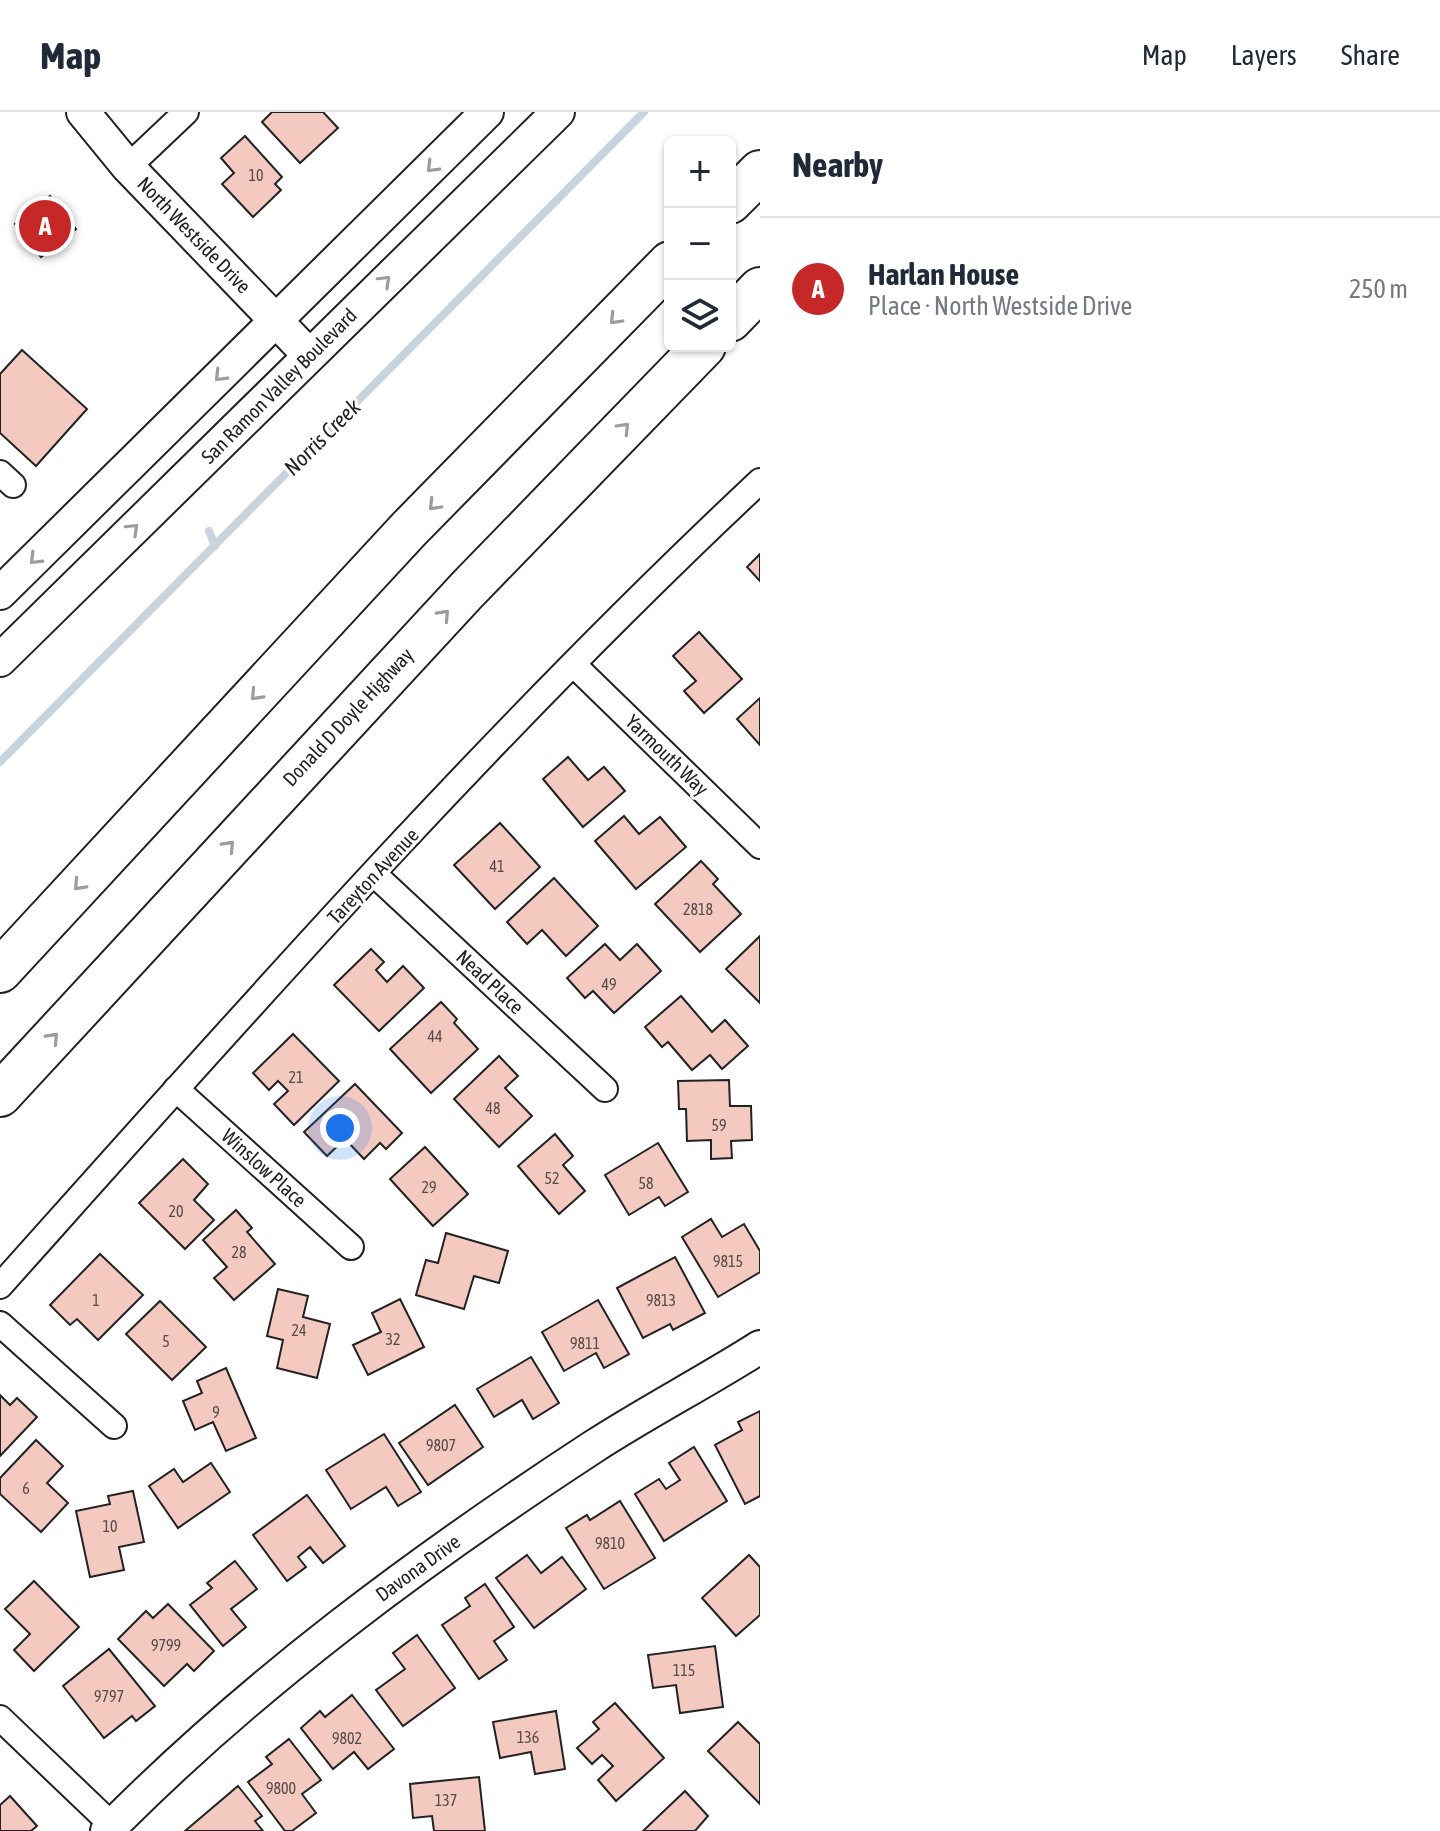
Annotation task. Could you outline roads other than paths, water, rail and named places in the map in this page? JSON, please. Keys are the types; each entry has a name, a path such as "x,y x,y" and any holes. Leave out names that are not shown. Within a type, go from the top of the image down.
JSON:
{"highway":[{"path":"736,196 760,172"},
{"path":"0,971 409,529 664,269"},
{"path":"736,314 760,289"},
{"name":"Donald D Doyle Highway","path":"0,1095 457,601 698,352"}],"main road":[{"name":"North Westside Drive","path":"83,112 128,167 309,355"},
{"path":"0,593 487,112"},
{"name":"San Ramon Valley Boulevard","path":"0,660 558,112"},
{"name":"Davona Drive","path":"109,1828 299,1657 398,1582 596,1445 760,1347"}],"street":[{"path":"128,167 186,112"},
{"name":"Tareyton Avenue","path":"0,1286 374,874 686,550 760,481"},
{"name":"Yarmouth Way","path":"574,665 760,846"},
{"name":"Nead Place","path":"374,874 605,1089"},
{"name":"Winslow Place","path":"176,1089 351,1247"},
{"path":"0,1324 114,1426"},
{"path":"0,1718 109,1828"}],"waterway":[{"name":"Norris Creek","path":"0,762 644,112"},
{"path":"209,531 215,546"}],"place":[{"name":"Harlan House","path":"45,226"}]}
